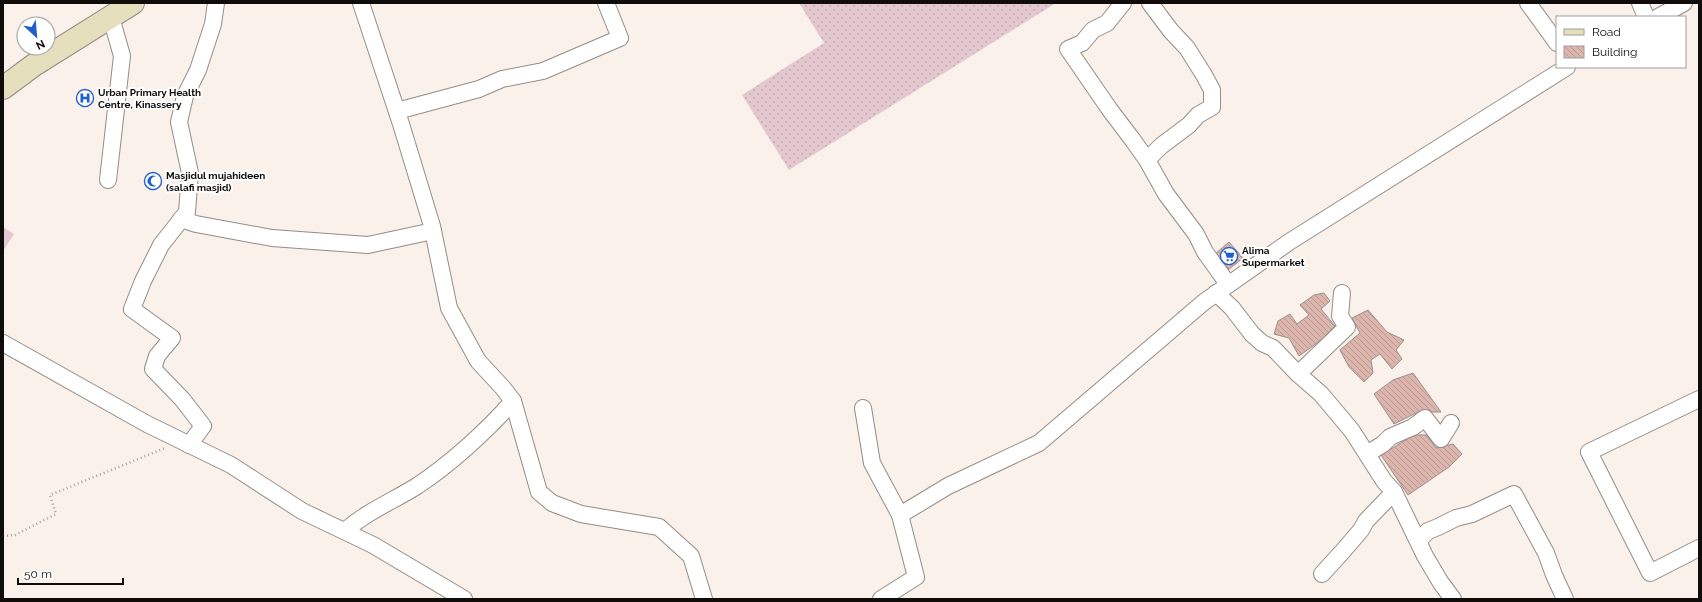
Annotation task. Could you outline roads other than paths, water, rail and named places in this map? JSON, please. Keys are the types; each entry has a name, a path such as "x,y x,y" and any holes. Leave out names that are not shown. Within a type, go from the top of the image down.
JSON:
{"main road":[{"path":"3,88 34,65 133,3"}],"street":[{"path":"185,443 203,426 182,399 153,369 157,356 172,338 132,309 143,281 161,245 187,212 190,172 179,122 184,96 198,70 213,24 216,3"},
{"path":"361,3 397,112 433,232 449,308 478,362 503,388 512,401 539,492 552,503 581,514 659,527 690,556 704,599"},
{"path":"397,112 480,89 502,79 543,71 620,38 606,3"},
{"path":"1123,3 1107,23 1093,30 1082,43 1068,48 1147,160 1166,194 1196,234 1222,289 1252,334 1273,348 1298,374 1321,394 1352,431 1384,481 1394,492 1419,540 1425,556 1441,583 1453,599"},
{"path":"1147,160 1161,146 1189,125 1198,115 1212,107 1212,90 1204,75 1187,48 1171,31 1150,3"},
{"path":"1528,3 1556,42"},
{"path":"1640,3 1646,16"},
{"path":"1660,16 1684,3"},
{"path":"108,180 122,56 111,17"},
{"path":"900,515 948,486 1039,443 1204,302 1222,289 1289,242 1566,68"},
{"path":"181,219 196,224 272,238 368,245 433,232"},
{"path":"1298,374 1347,327 1340,316 1342,293"},
{"path":"3,343 147,424 231,465 302,511 373,545 464,599"},
{"path":"1699,399 1590,452 1650,573 1699,548"},
{"path":"345,531 357,520 417,486 440,469 499,417 512,401"},
{"path":"863,408 872,463 900,515 916,577 881,599"},
{"path":"1367,454 1383,444 1390,437 1413,427 1425,418 1441,439 1451,423"},
{"path":"1322,574 1361,530 1366,521 1394,492"},
{"path":"1419,540 1428,531 1456,518 1472,514 1514,494 1546,553 1554,575 1566,599"}],"place":[{"name":"Urban Primary Health Centre, Kinassery","path":"85,98"},
{"name":"Masjidul mujahideen (salafi masjid)","path":"153,181"},
{"name":"Alima Supermarket","path":"1229,256"}]}
